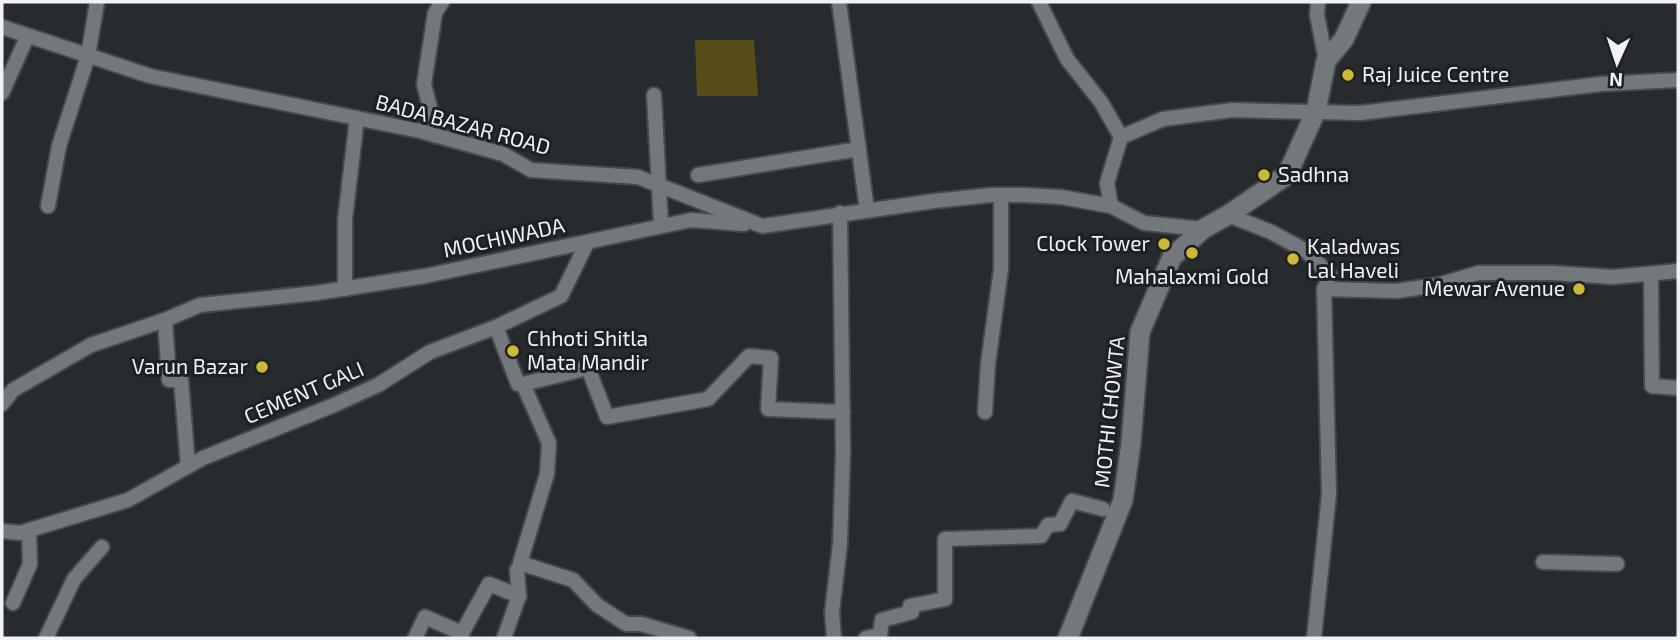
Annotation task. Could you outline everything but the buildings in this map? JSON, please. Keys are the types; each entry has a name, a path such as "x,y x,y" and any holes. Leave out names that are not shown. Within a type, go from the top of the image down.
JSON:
{"main road":[{"path":"1326,61 1345,39 1361,2"},
{"name":"MOTHI CHOWTA","path":"1068,638 1123,500 1131,443 1140,332 1172,257 1203,229 1287,175 1316,111 1326,61"}],"street":[{"path":"48,206 59,146 88,56 97,2"},
{"path":"437,136 424,85 435,13 442,2"},
{"path":"839,2 867,210"},
{"path":"1039,2 1049,28 1067,60 1101,102 1121,137 1107,183 1111,205"},
{"path":"1318,2 1317,15 1326,61"},
{"name":"BADA BAZAR ROAD","path":"2,27 150,76 437,136 503,154 531,170 638,177 761,226"},
{"path":"2,93 27,37"},
{"path":"1121,137 1163,119 1232,110 1360,113 1589,86 1678,80"},
{"path":"654,95 661,225"},
{"path":"345,289 345,219 357,118"},
{"path":"698,175 859,149"},
{"path":"985,412 1000,269 1001,195"},
{"path":"761,226 867,210 1001,195 1061,197 1111,205 1144,223 1203,229"},
{"path":"834,638 832,612 840,544 843,412 840,214"},
{"path":"1228,215 1271,232 1306,251 1330,275 1324,289 1329,494 1314,638"},
{"name":"MOCHIWADA","path":"3,401 13,390 91,345 200,305 345,289 425,276 691,220 761,226"},
{"name":"CEMENT GALI","path":"2,531 20,533 128,500 203,457 378,385 430,352 496,327 561,296 587,243"},
{"path":"1324,289 1396,291 1438,285 1478,273 1560,273 1613,277 1678,271"},
{"path":"1651,275 1652,386 1678,388"},
{"path":"164,320 169,380 181,380 188,466"},
{"path":"496,327 517,384 588,368 607,417 708,399 749,356 771,358 768,410 843,412"},
{"path":"505,638 519,596 518,566 547,474 549,443 523,384"},
{"path":"866,638 880,635 882,620 912,612 910,606 945,599 945,539 1041,536 1048,524 1060,524 1072,501 1103,509"},
{"path":"13,603 30,564 29,530"},
{"path":"46,638 74,579 102,547"},
{"path":"1543,562 1617,564"},
{"path":"518,566 573,580 597,605 626,624 641,624 689,638"},
{"path":"415,638 425,617 462,633 489,584 519,596"}],"shaded area":[{"path":"695,40 754,40 758,96 697,96"}],"place":[{"name":"Raj Juice Centre","path":"1348,75"},
{"name":"Sadhna","path":"1264,175"},
{"name":"Clock Tower","path":"1164,244"},
{"name":"Mahalaxmi Gold","path":"1192,253"},
{"name":"Kaladwas Lal Haveli","path":"1293,259"},
{"name":"Mewar Avenue","path":"1579,289"},
{"name":"Chhoti Shitla Mata Mandir","path":"513,351"},
{"name":"Varun Bazar","path":"262,367"}]}
